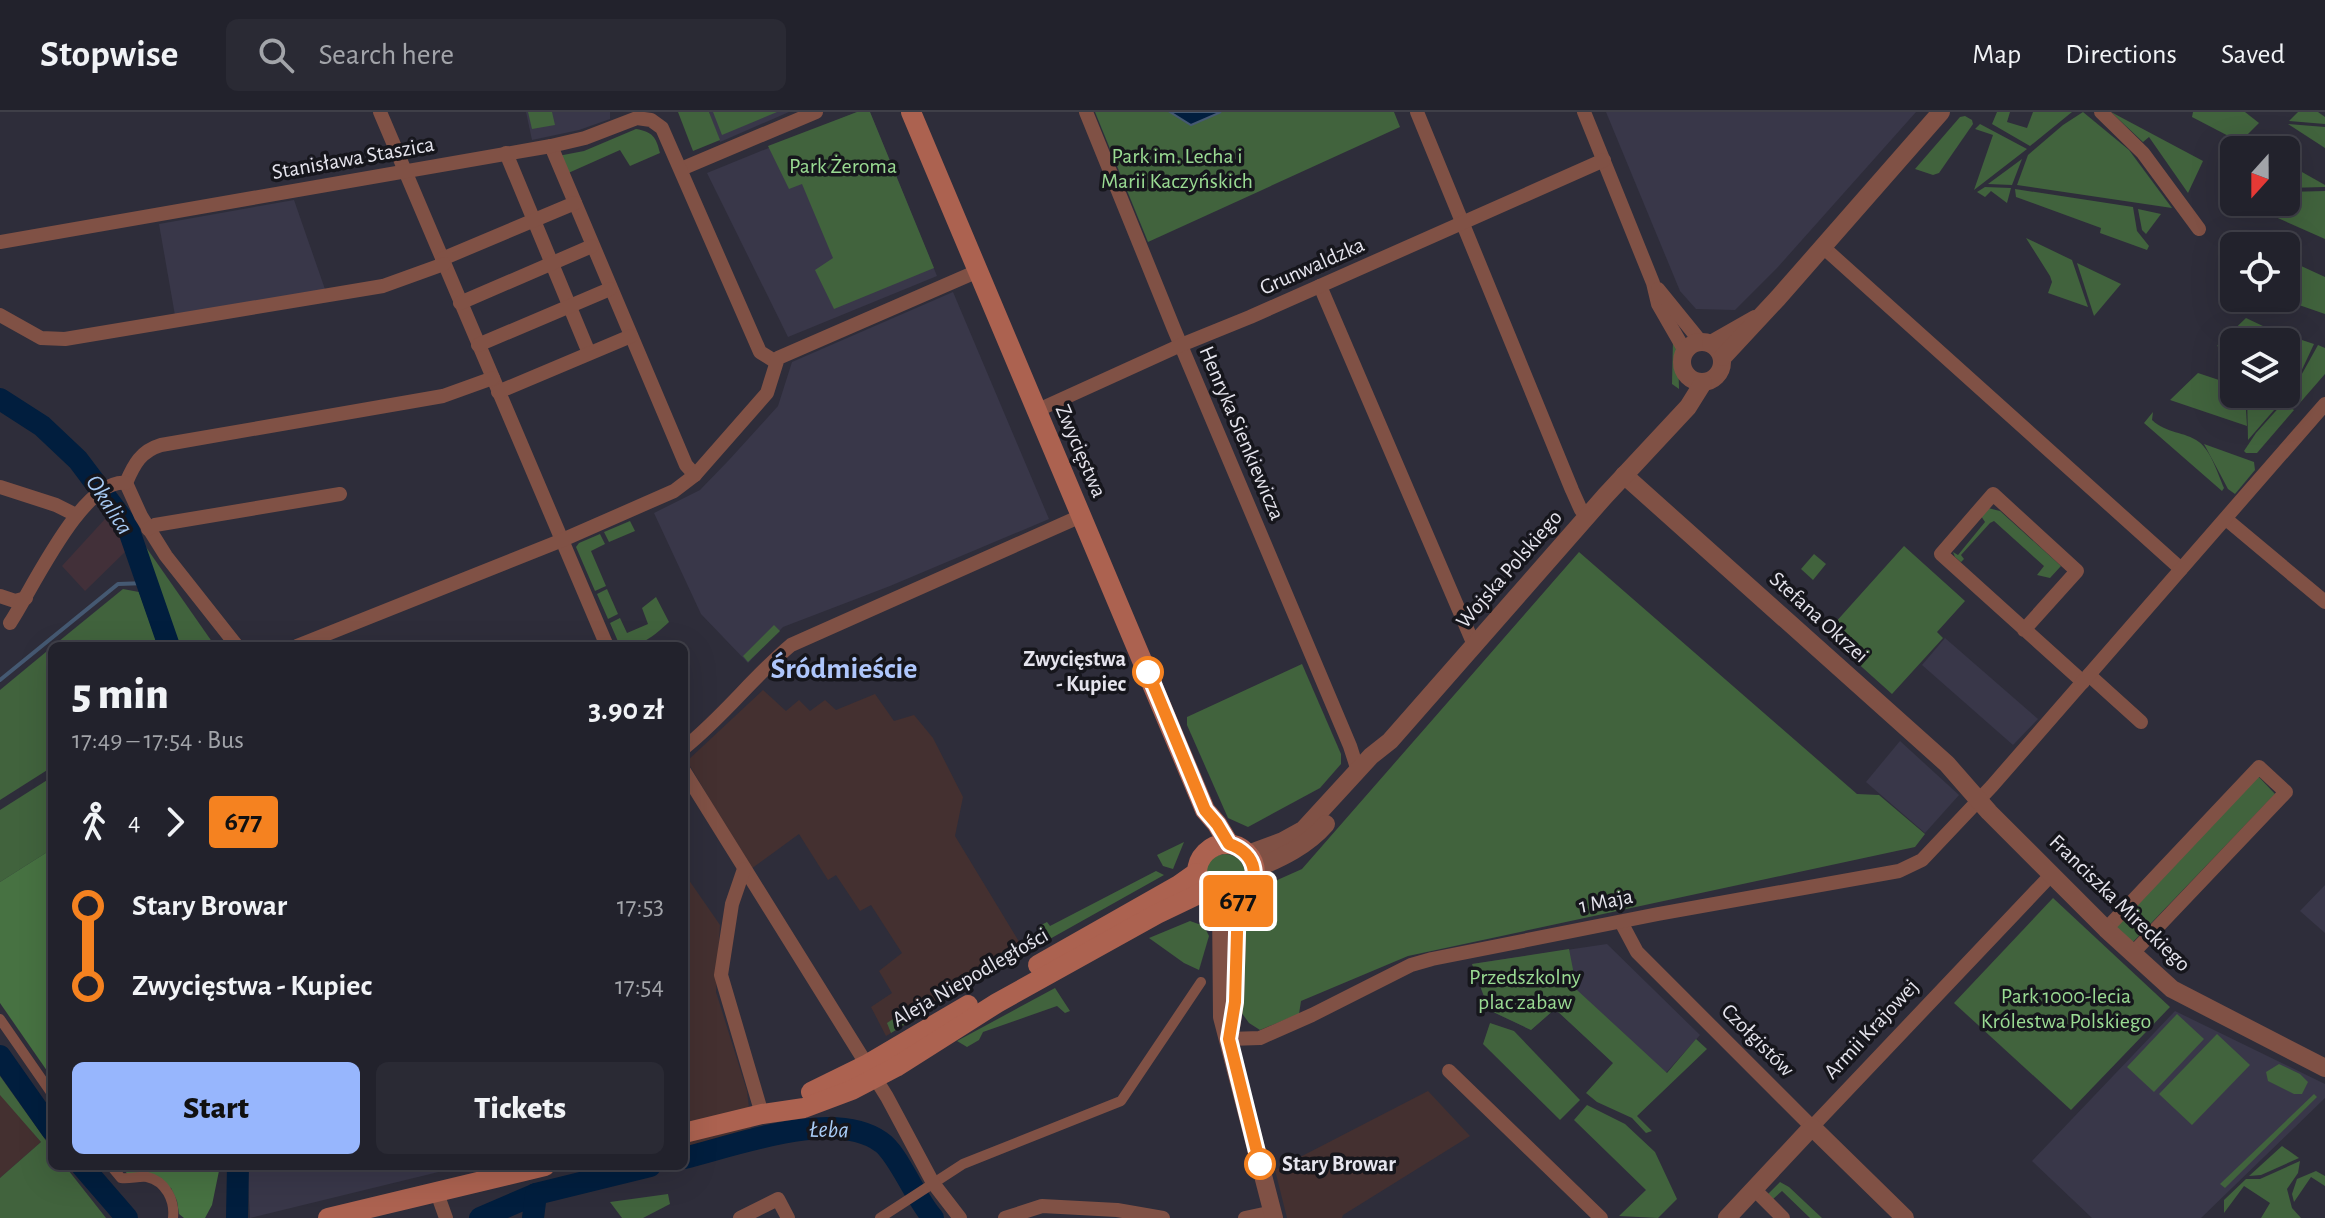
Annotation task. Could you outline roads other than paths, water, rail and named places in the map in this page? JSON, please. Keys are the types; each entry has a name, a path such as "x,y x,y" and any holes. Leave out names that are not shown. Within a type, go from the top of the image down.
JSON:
{"main road":[{"path":"901,112 920,132"},
{"name":"Zwycięstwa","path":"911,112 1205,810 1229,844"},
{"name":"Zwycięstwa","path":"1205,810 1204,829 1208,849"},
{"path":"1229,844 1239,847 1251,861 1251,887 1215,891 1202,856 1208,849 1229,844"},
{"name":"Aleja Niepodległości","path":"688,1132 762,1114 804,1108 1186,898 1215,891"},
{"path":"328,1218 529,1170"}],"street":[{"path":"380,112 605,642"},
{"path":"681,169 816,112"},
{"name":"Henryka Sienkiewicza","path":"1086,112 1358,771"},
{"path":"1417,112 1572,490 1581,510 1588,516"},
{"path":"1584,112 1653,283 1658,304 1705,348"},
{"path":"1695,380 1682,367 1705,348 1741,340 1757,318 1941,112"},
{"path":"2101,112 2143,153 2199,229"},
{"name":"Stanisława Staszica","path":"0,242 551,146 585,138 637,118 646,119 662,128 760,352 776,362"},
{"path":"551,146 686,465 695,475"},
{"path":"506,153 589,353"},
{"name":"Grunwaldzka","path":"1038,410 1604,160"},
{"path":"0,315 41,338 65,339 397,283 575,203"},
{"path":"460,303 592,246"},
{"path":"1823,247 2181,569"},
{"path":"307,642 560,541 674,491 695,475 767,393 776,362 784,354 978,271"},
{"path":"1320,286 1474,645"},
{"path":"478,345 610,289"},
{"path":"126,483 139,458 153,448 496,385 631,336"},
{"name":"Wojska Polskiego","path":"1251,861 1303,830 1390,741 1665,429 1688,407 1695,380 1719,374 1705,348"},
{"name":"1 Maja","path":"1229,1039 1260,1038 1421,962 1460,952 1899,871 1922,860 2086,679 2325,404"},
{"name":"Stefana Okrzei","path":"1624,475 1947,764 1979,799"},
{"path":"10,623 76,515 109,487 119,482 126,483"},
{"path":"126,483 148,529 234,642"},
{"path":"0,487 56,505 76,515"},
{"path":"148,529 155,525 340,494"},
{"path":"2024,630 2077,571 1993,494 1941,554 2024,630 2141,722"},
{"path":"688,744 759,672 791,645 1081,516"},
{"path":"2226,519 2325,602"},
{"path":"0,596 15,601 26,598"},
{"name":"Wojska Polskiego","path":"1251,861 1282,857 1308,842 1380,763 1390,741"},
{"path":"2106,929 2259,767 2286,792 2132,954"},
{"path":"688,778 870,1072 930,1185 960,1218"},
{"name":"Franciszka Mireckiego","path":"1979,799 2132,954 2185,997 2325,1068"},
{"path":"744,869 732,904 721,975 762,1114"},
{"name":"Armii Krajowej","path":"1727,1218 2052,874"},
{"path":"1215,891 1222,1017 1274,1215 1245,1218"},
{"name":"Czołgistów","path":"1621,922 1637,952 1905,1218"},
{"path":"880,1218 897,1214 904,1201 963,1164 1121,1101 1201,982"},
{"path":"0,1019 48,1088"},
{"path":"1449,1071 1592,1215"},
{"path":"114,1170 121,1178 144,1176 156,1180 166,1189 174,1210 173,1218"},
{"path":"1754,1189 1783,1218"},
{"path":"437,1193 446,1217"},
{"path":"740,1218 778,1199 788,1218"},
{"path":"1005,1218 1042,1206 1117,1210 1163,1218"}],"water":[{"path":"1170,112 1221,112 1191,125"}],"waterway":[{"name":"Okalica","path":"0,399 42,426 78,460 127,525 168,642"},
{"path":"0,680 118,584 147,583"},
{"name":"Łeba","path":"0,1056 48,1124"},
{"name":"Łeba","path":"688,1157 785,1132 838,1128 861,1132 887,1148 933,1218"},
{"name":"Łeba","path":"85,1170 127,1218"},
{"name":"Okalica","path":"237,1218 238,1170"},
{"name":"Łeba","path":"533,1218 536,1194 634,1170"},
{"name":"Okalica","path":"480,1218 536,1194"}],"place":[{"name":"Zwycięstwa - Kupiec","path":"1148,672"},
{"name":"Stary Browar","path":"1260,1164"}],"district":[{"name":"Śródmieście","path":"844,669"}],"park label":[{"name":"Park Żeroma","path":"843,166"},
{"name":"Park im. Lecha i Marii Kaczyńskich","path":"1177,168"},
{"name":"Przedszkolny plac zabaw","path":"1525,990"},
{"name":"Park 1000-lecia Królestwa Polskiego","path":"2066,1008"}]}
